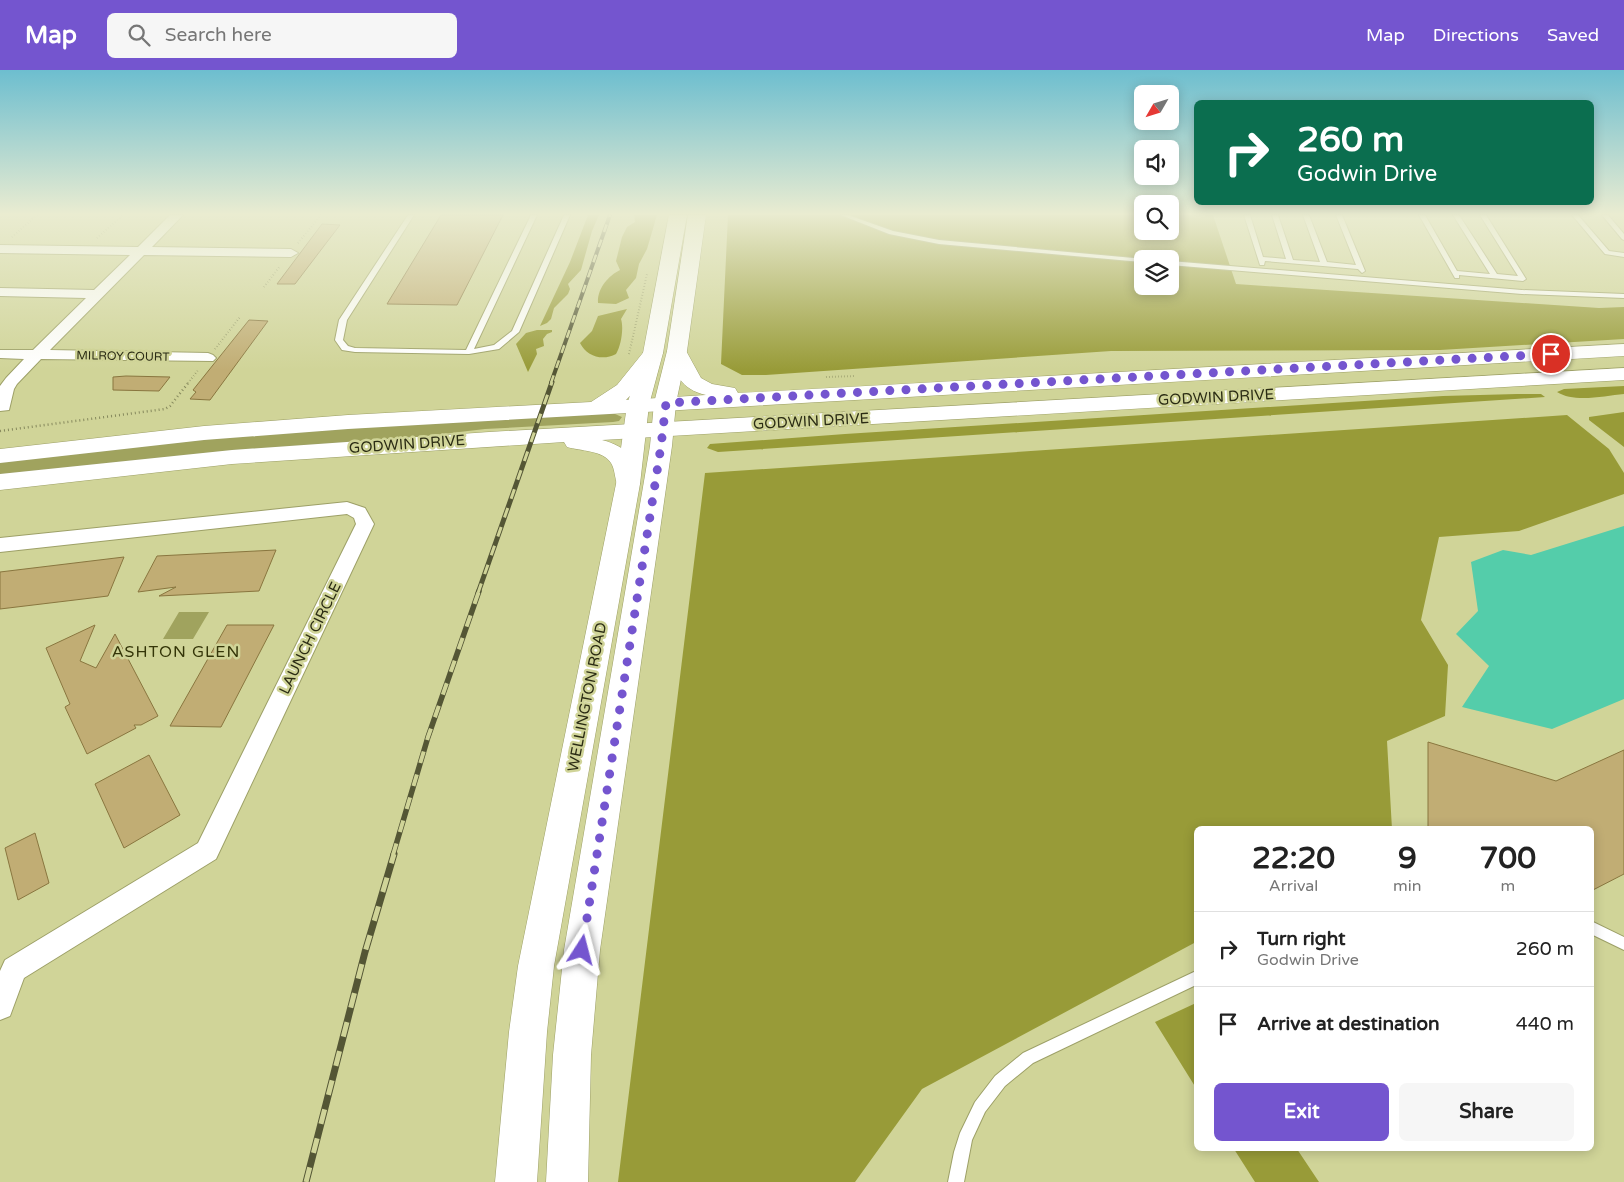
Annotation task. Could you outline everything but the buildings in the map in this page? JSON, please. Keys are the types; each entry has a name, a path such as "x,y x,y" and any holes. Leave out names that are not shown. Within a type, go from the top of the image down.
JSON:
{"main road":[{"name":"WELLINGTON ROAD","path":"567,1182 572,1055 582,950 650,417 653,353 668,267"},
{"name":"WELLINGTON ROAD","path":"516,1182 528,1032 536,966 628,484 650,417 677,352 689,267"},
{"name":"GODWIN DRIVE","path":"0,482 232,457 532,437 761,398 1624,350"},
{"path":"677,352 690,382 698,386 761,398"},
{"path":"591,407 618,396 630,386 653,353"},
{"name":"GODWIN DRIVE","path":"0,456 252,429 591,407 650,417 1624,374"},
{"path":"532,437 594,445 609,450 624,462 628,484"}],"street":[{"path":"3,407 6,389 11,381 124,267"},
{"path":"0,292 98,294"},
{"name":"MILROY COURT","path":"0,354 208,358"},
{"name":"LAUNCH CIRCLE","path":"0,545 347,508 355,509 362,515 364,524 207,852 14,969 0,1006"}],"lane":[{"path":"377,267 343,320 340,343 346,348 355,350 468,352 496,347 515,332 545,267"},
{"path":"468,352 509,267"},
{"path":"1222,267 1572,295 1624,296"},
{"path":"1360,267 1365,279"},
{"path":"1451,267 1462,287"},
{"path":"1488,267 1494,276"},
{"path":"1454,273 1523,279 1516,267"},
{"path":"1594,929 1624,944"},
{"path":"956,1182 965,1138 980,1107 1000,1081 1028,1058 1194,979"}],"path":[{"path":"0,431 165,409 170,406"}],"green space":[{"path":"608,411 622,417 619,421 613,422 485,429 400,439 0,477 0,461 266,433"},
{"path":"179,612 209,612 193,639 163,639"}],"shaded area":[{"path":"568,267 582,267 568,284 570,289 568,294 554,308 551,319 540,326"},
{"path":"619,267 638,267 636,278 626,290 629,298 616,304 598,303 599,293 604,283 620,270"},
{"path":"726,267 1134,267 1134,295 1179,295 1179,267 1230,267 1236,284 1599,308 1624,307 1624,339 1440,350 1111,351 766,375 742,375 721,364"},
{"path":"627,309 621,319 622,337 616,354 601,357 587,352 583,348 580,343 592,331 598,316"},
{"path":"537,330 552,330 552,332 543,339 544,346 536,349 537,354 528,372 516,344 526,333"},
{"path":"1624,386 1624,394 1598,397 1580,398 1557,392 1564,389"},
{"path":"1541,394 1545,397 718,452 707,448 710,444 845,434 1443,396"},
{"path":"1624,412 1624,447 1589,420 1589,417"},
{"path":"1567,415 1609,449 1624,473 1624,494 1519,531 1439,537 1421,620 1448,665 1445,716 1387,741 1392,826 1194,826 1194,943 922,1089 855,1182 618,1182 705,473"},
{"path":"1194,1004 1194,1085 1155,1022"},
{"path":"1235,1151 1298,1151 1319,1182 1255,1182"}],"water":[{"path":"1624,526 1624,699 1552,729 1462,707 1489,666 1456,634 1478,611 1471,562 1503,550 1531,555"}],"railway":[{"path":"551,383 592,267"},
{"path":"478,593 552,382"},
{"path":"393,855 428,737 479,591"},
{"path":"306,1182 365,952 394,854"}],"district":[{"name":"ASHTON GLEN","path":"176,652"}],"route":[{"path":"582,950 661,446 666,403 1551,354"}]}
